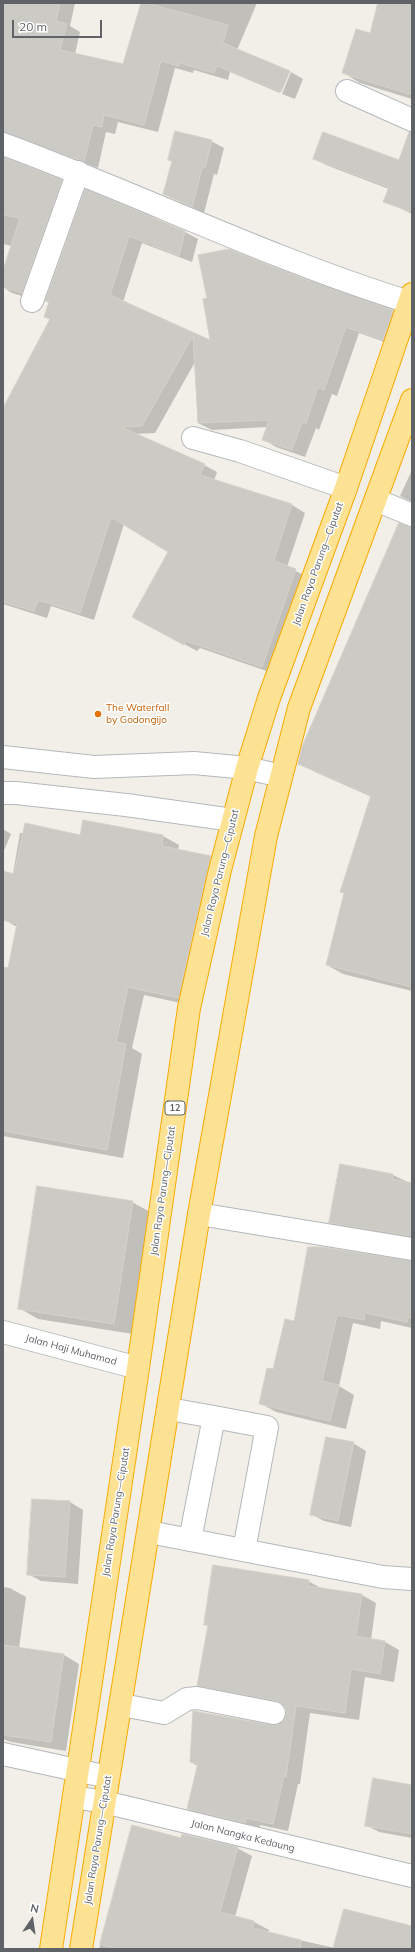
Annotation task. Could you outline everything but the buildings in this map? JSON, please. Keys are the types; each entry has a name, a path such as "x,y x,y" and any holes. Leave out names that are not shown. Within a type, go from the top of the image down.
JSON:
{"highway":[{"name":"Jalan Raya Parung—Ciputat","path":"51,1949 138,1368 189,1008 233,820 247,768 269,698 346,488 410,298"},
{"name":"Jalan Raya Parung—Ciputat","path":"81,1949 108,1777 122,1705 199,1214 258,877 281,776 299,708 412,400"}],"street":[{"path":"348,91 412,120"},
{"path":"3,144 78,172 345,282 410,298"},
{"path":"32,301 78,172"},
{"path":"193,438 240,452 346,488"},
{"path":"376,500 412,515"},
{"path":"3,757 94,767 194,763 247,768 281,776"},
{"path":"3,793 16,793 126,805 233,820"},
{"path":"199,1214 412,1249"},
{"name":"Jalan Haji Muhamad","path":"3,1332 138,1368"},
{"path":"169,1409 267,1427 244,1550"},
{"path":"190,1540 214,1417"},
{"path":"149,1532 383,1577 412,1579"},
{"path":"122,1705 164,1713 187,1698 197,1698 274,1713"},
{"path":"3,1754 108,1777"},
{"name":"Jalan Nangka Kedaung","path":"74,1797 104,1802 412,1876"}],"place":[{"name":"The Waterfall by Godongijo","path":"98,714"}]}
